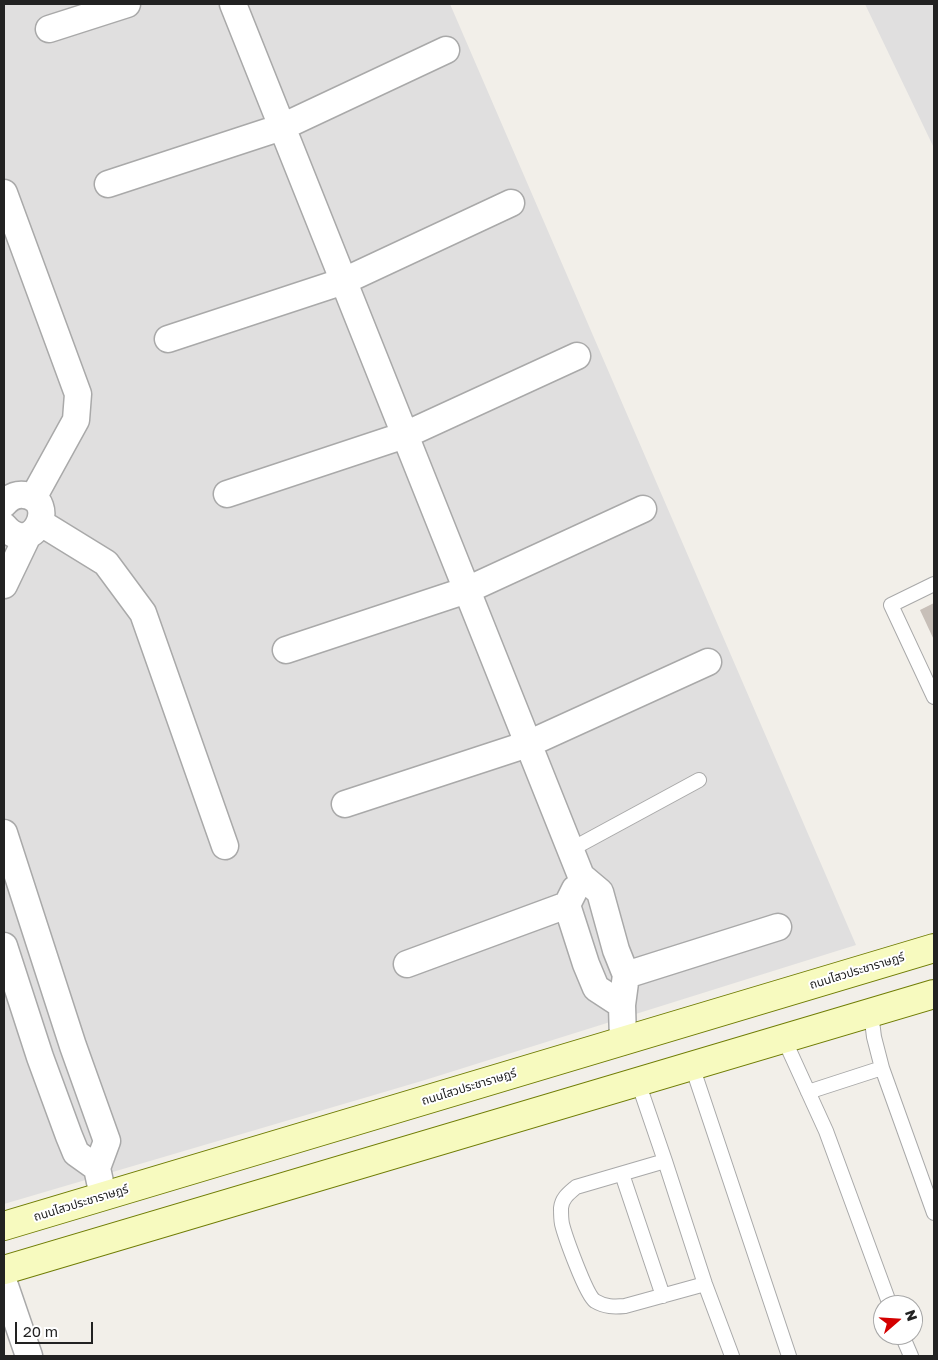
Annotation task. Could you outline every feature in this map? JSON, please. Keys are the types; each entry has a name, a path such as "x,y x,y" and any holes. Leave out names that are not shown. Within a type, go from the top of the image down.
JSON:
{"main road":[{"name":"ถนนไสวประชาราษฎร์","path":"4,1226 934,948"},
{"path":"4,1270 934,994"},
{"path":"318,1132 332,1173"}],"street":[{"path":"49,29 126,4"},
{"path":"233,4 570,850 581,876 600,892 616,950 626,975 622,1005 623,1041"},
{"path":"108,184 282,127 446,50"},
{"path":"168,339 344,281 511,203"},
{"path":"6,206 78,394 76,420 33,498"},
{"path":"227,494 405,436 577,356"},
{"path":"4,504 15,495 28,496 38,503 41,510 17,531 4,584"},
{"path":"286,650 467,590 642,509"},
{"path":"17,531 106,563 143,613 225,846"},
{"path":"345,804 528,744 708,662"},
{"path":"5,843 107,1141 97,1168 103,1196"},
{"path":"407,964 566,905 581,876"},
{"path":"566,905 596,988 622,1005"},
{"path":"626,975 778,927"},
{"path":"4,946 40,1057 76,1153 97,1168"},
{"path":"40,1057 73,1046"},
{"path":"4,1283 29,1356"}],"lane":[{"path":"934,584 891,605 934,697"},
{"path":"570,850 699,780"},
{"path":"871,1013 874,1037 882,1068 934,1214"},
{"path":"784,1039 826,1131 886,1295"},
{"path":"692,1066 789,1356"},
{"path":"808,1092 882,1068"},
{"path":"638,1082 705,1284 732,1356"},
{"path":"665,1160 576,1187 566,1195 561,1206 562,1224 586,1290 593,1300 612,1307 625,1306 705,1284"},
{"path":"622,1174 663,1296"}],"shaded area":[{"path":"4,4 450,4 856,945 425,1080 4,1204"},
{"path":"865,4 934,4 934,148"}],"building":[{"path":"934,603 934,640 920,610"}]}
